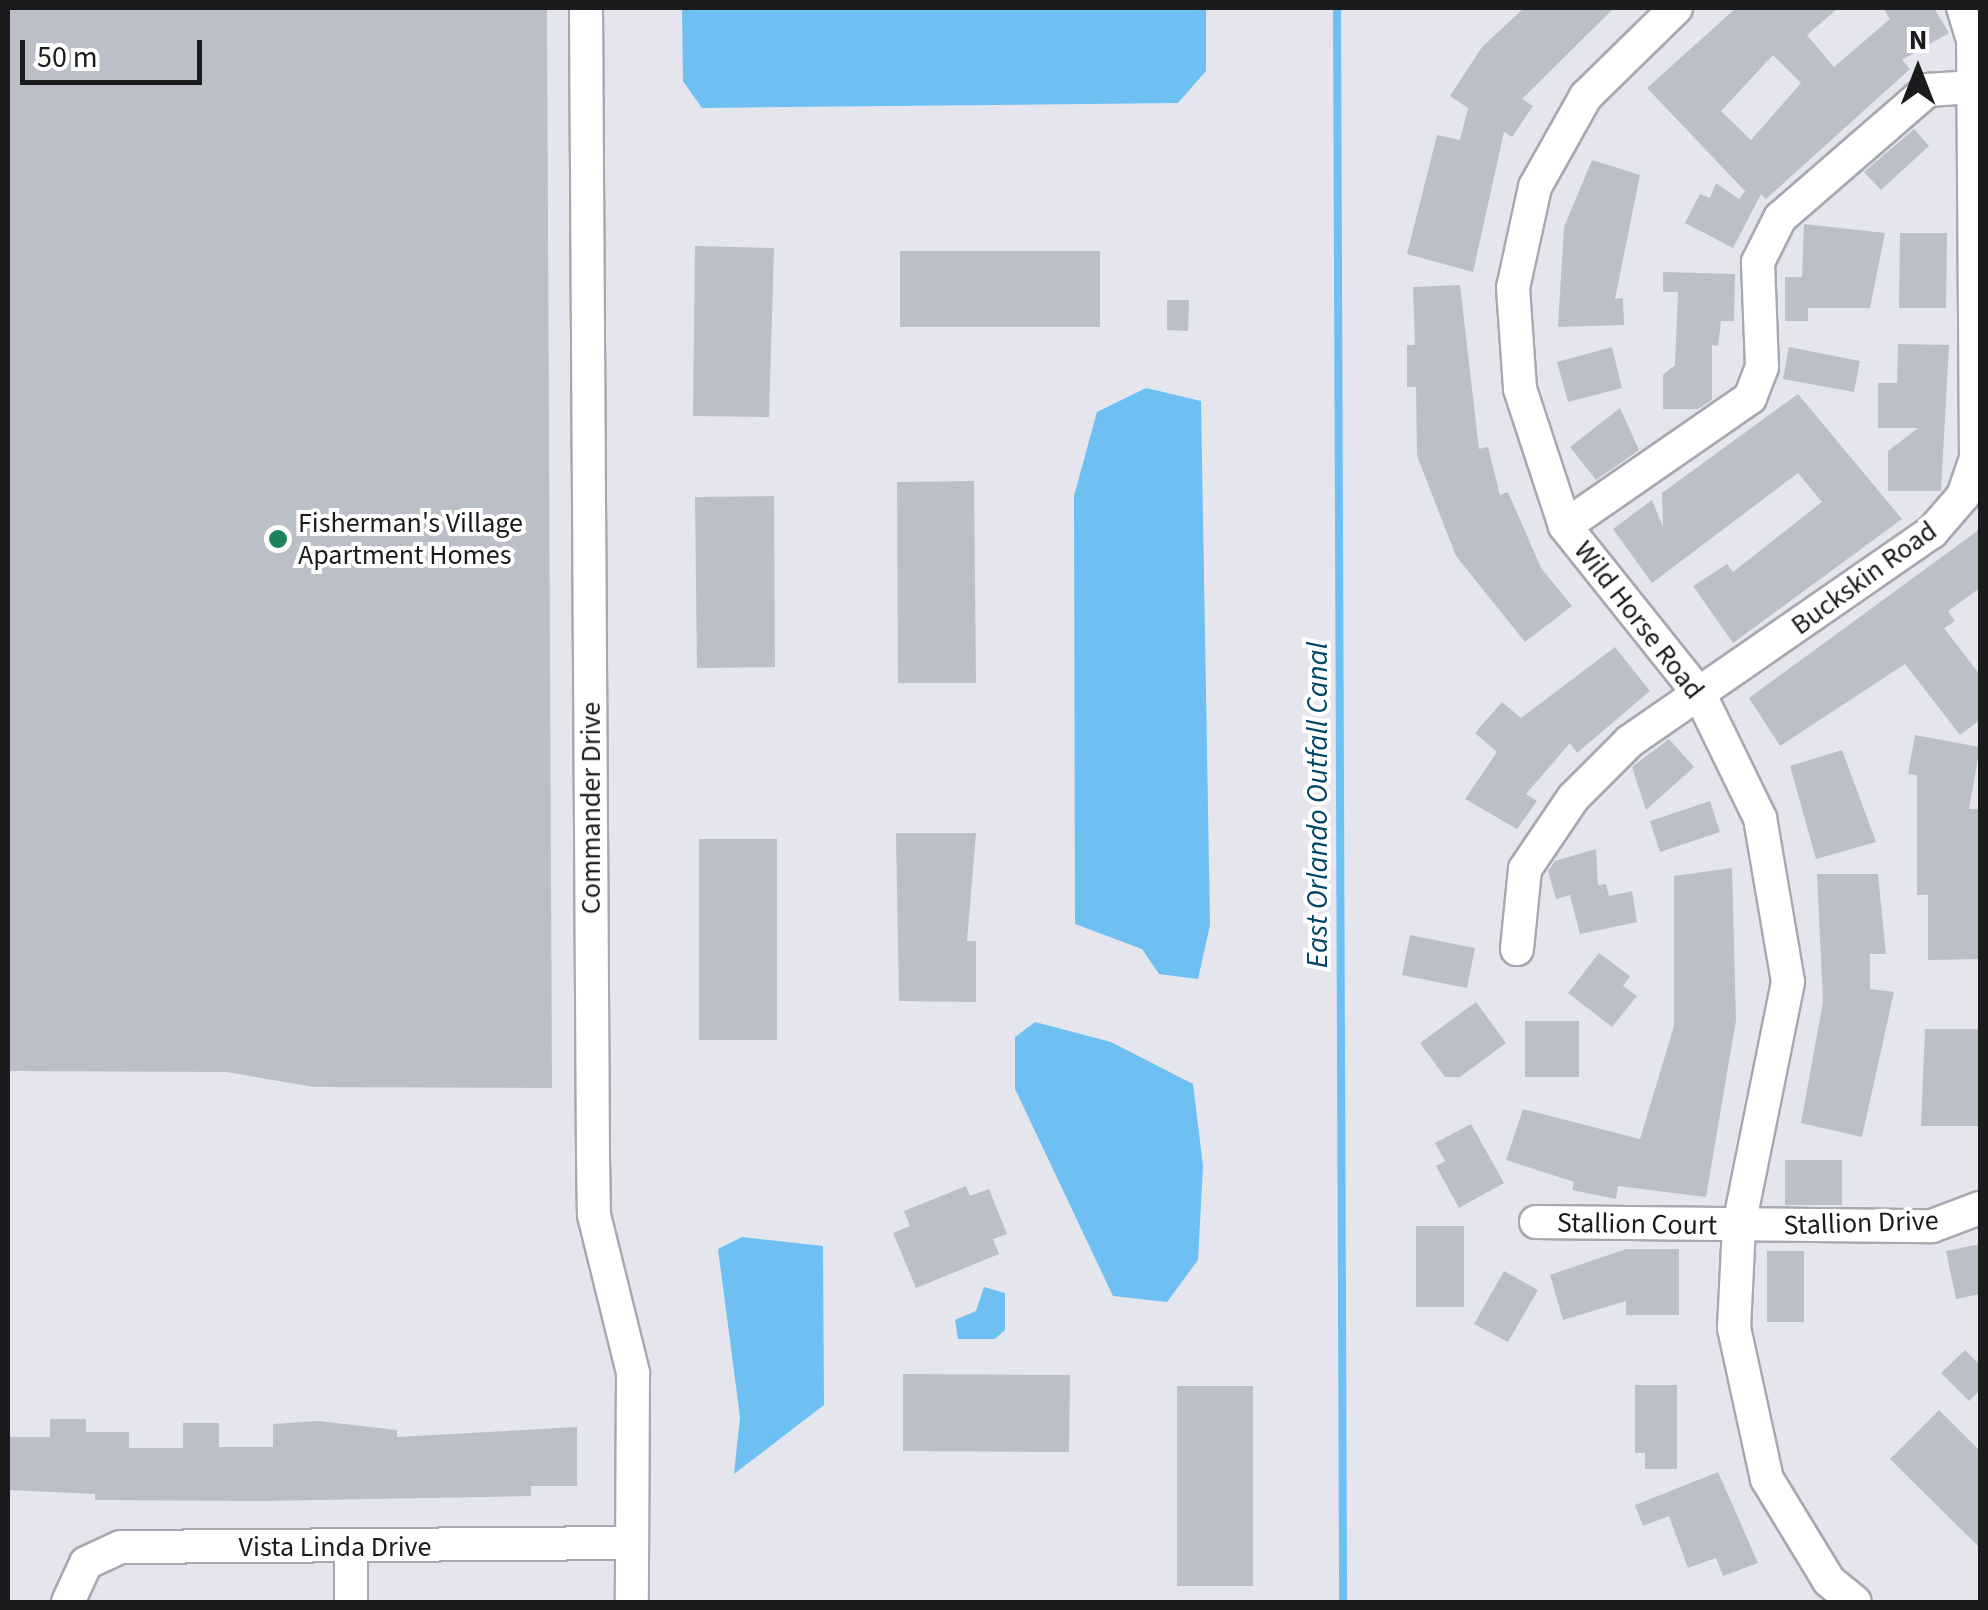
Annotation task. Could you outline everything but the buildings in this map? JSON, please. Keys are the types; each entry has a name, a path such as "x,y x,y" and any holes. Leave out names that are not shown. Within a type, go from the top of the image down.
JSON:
{"street":[{"name":"Commander Drive","path":"586,8 592,1159 594,1215 633,1372 632,1602"},
{"name":"Buckskin Road","path":"1517,949 1525,869 1573,798 1630,741 1932,532 1963,496 1976,459 1973,87 1963,8"},
{"name":"Wild Horse Road","path":"1667,10 1586,96 1536,187 1513,288 1520,390 1566,526 1700,695 1760,818 1788,982 1738,1226 1734,1328 1766,1479 1830,1581 1855,1602"},
{"path":"1566,526 1750,398 1762,367 1758,262 1780,218 1928,90 1973,87"},
{"name":"Stallion Drive","path":"1738,1226 1932,1226 1980,1208"},
{"name":"Stallion Court","path":"1536,1222 1738,1226"},
{"name":"Vista Linda Drive","path":"68,1602 86,1563 121,1547 351,1548 631,1542"},
{"path":"351,1548 352,1602"}],"water":[{"path":"682,8 1206,8 1206,71 1178,103 702,108 683,81"},
{"path":"1146,388 1201,401 1210,925 1198,979 1159,974 1142,949 1075,924 1074,496 1097,412"},
{"path":"1035,1022 1111,1042 1193,1084 1203,1166 1198,1260 1167,1302 1113,1296 1015,1089 1015,1037"},
{"path":"742,1237 823,1246 824,1405 734,1474 740,1417 718,1249"},
{"path":"984,1287 1005,1293 1005,1330 995,1339 958,1339 955,1320 976,1311"}],"waterway":[{"name":"East Orlando Outfall Canal","path":"1337,8 1343,1602"}],"place":[{"name":"Fisherman's Village Apartment Homes","path":"278,539"}]}
